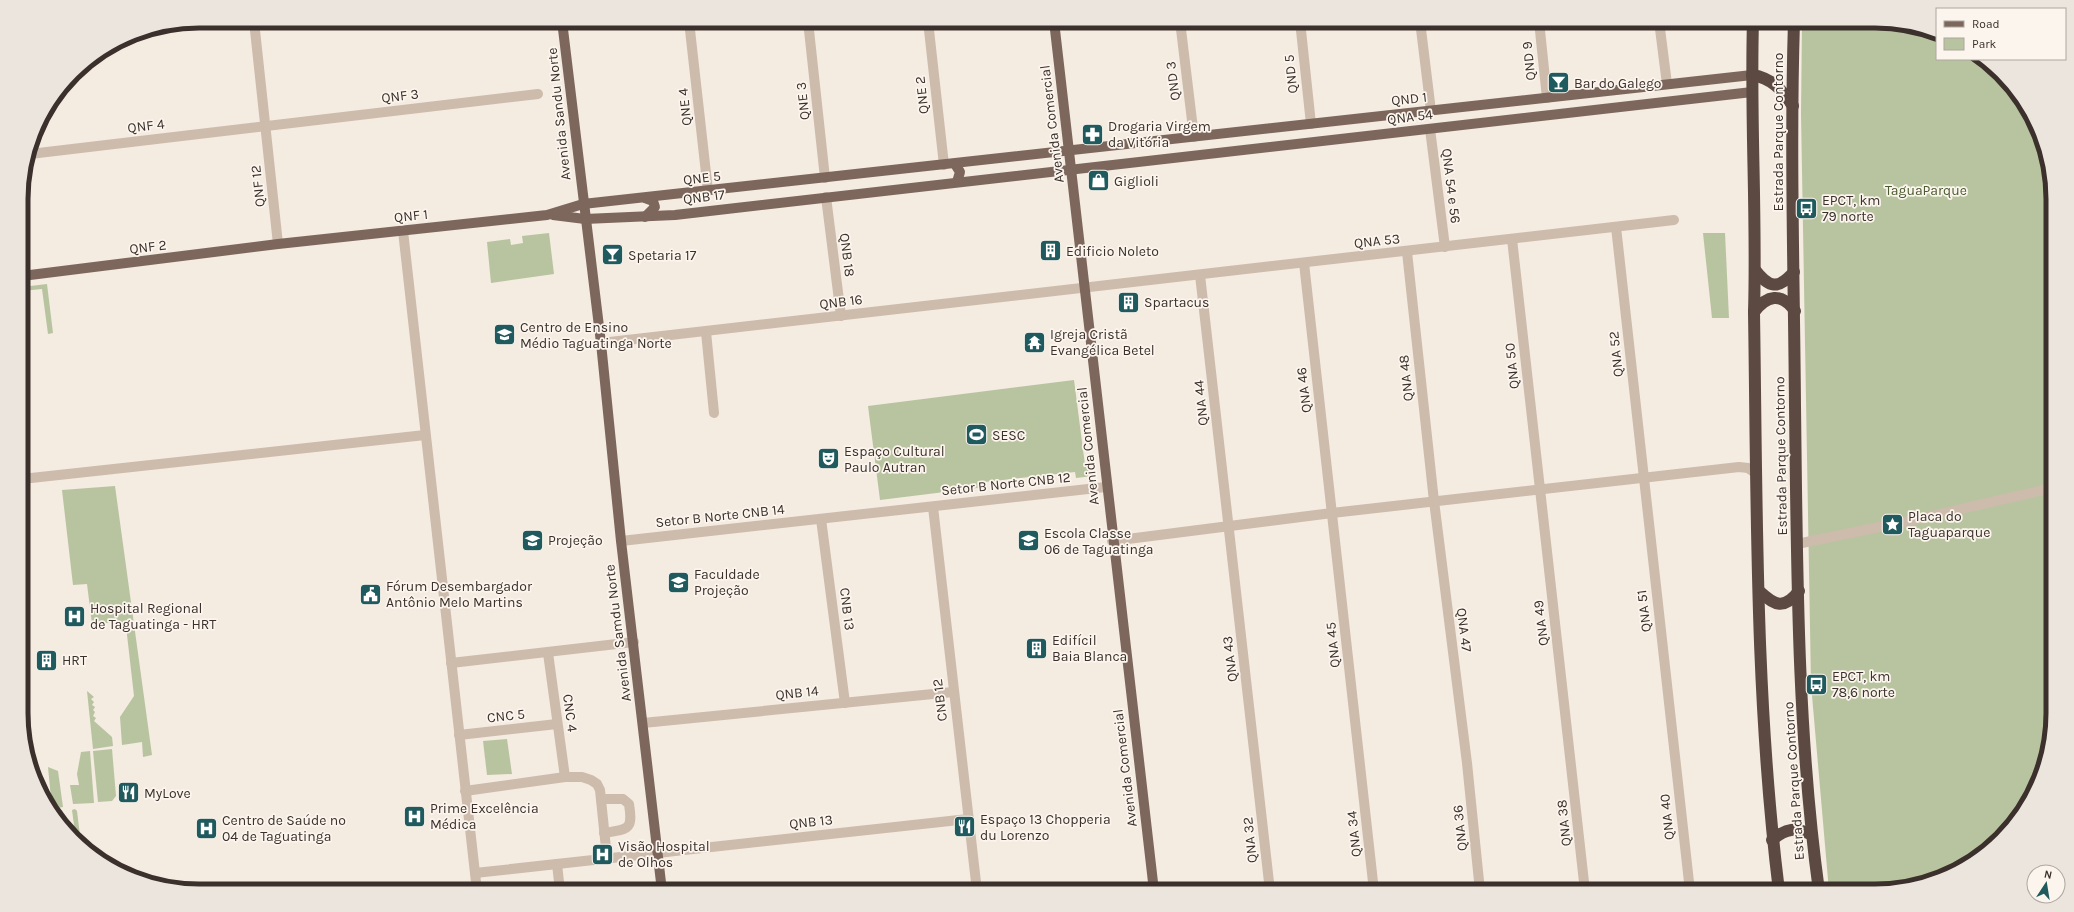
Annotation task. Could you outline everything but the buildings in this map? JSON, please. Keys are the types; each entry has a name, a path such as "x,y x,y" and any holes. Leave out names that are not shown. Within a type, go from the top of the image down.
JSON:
{"highway":[{"name":"Estrada Parque Contorno","path":"1753,28 1754,312 1759,591 1765,751 1772,840 1778,884"},
{"name":"Estrada Parque Contorno","path":"1794,28 1794,311 1797,544 1803,709 1812,835 1819,884"},
{"path":"1752,75 1760,76 1772,82 1782,91 1793,106"},
{"path":"1755,270 1765,282 1773,285 1783,283 1794,272"},
{"path":"1754,312 1762,302 1775,298 1786,301 1794,311"},
{"path":"1759,591 1770,601 1782,604 1790,602 1799,591"},
{"path":"1772,840 1785,830 1793,829 1812,835"}],"main road":[{"name":"Avenida Sandu Norte","path":"563,28 583,204"},
{"name":"Avenida Comercial","path":"1055,28 1072,170 1112,541 1153,884"},
{"name":"QND 1","path":"944,165 1752,75"},
{"path":"1702,80 1706,85 1703,98"},
{"name":"QNA 54","path":"1072,170 1752,92"},
{"path":"1382,116 1379,122 1379,128 1384,134"},
{"path":"1361,118 1365,126 1362,137"},
{"path":"1142,143 1138,154 1143,162"},
{"path":"955,164 960,172 957,182 1072,170"},
{"name":"QNE 5","path":"583,204 944,165"},
{"name":"QNB 17","path":"585,219 675,215 957,182"},
{"path":"672,195 670,206 675,215"},
{"path":"644,217 655,207 653,201 645,198"},
{"name":"QNF 1","path":"278,244 548,215 583,204"},
{"name":"Avenida Samdu Norte","path":"583,204 601,343 621,541 661,884"},
{"name":"QNF 1","path":"548,215 585,219"},
{"name":"QNF 2","path":"28,275 278,244"}],"street":[{"name":"QNF 12","path":"255,28 278,244"},
{"name":"QNE 4","path":"690,28 708,191"},
{"name":"QNE 3","path":"809,28 825,178"},
{"name":"QNE 2","path":"929,28 944,165"},
{"name":"QND 3","path":"1181,28 1194,137"},
{"name":"QND 5","path":"1301,28 1311,124"},
{"path":"1421,28 1431,111"},
{"name":"QND 9","path":"1540,28 1547,98"},
{"path":"1660,28 1667,84"},
{"name":"QNF 3","path":"265,126 538,94"},
{"name":"QNF 4","path":"34,153 265,126"},
{"name":"QNA 54 e 56","path":"1430,129 1445,247"},
{"name":"QNB 18","path":"826,197 841,316"},
{"name":"QNA 53","path":"1084,288 1407,252 1674,220"},
{"name":"QNA 52","path":"1616,227 1643,479"},
{"path":"403,231 475,884"},
{"name":"QNA 50","path":"1512,239 1539,490"},
{"name":"QNA 48","path":"1407,252 1434,501"},
{"name":"QNA 46","path":"1304,263 1332,513"},
{"name":"QNA 44","path":"1200,275 1229,527"},
{"name":"QNB 16","path":"601,343 1084,288"},
{"path":"706,332 714,413"},
{"path":"28,478 425,435"},
{"path":"1739,467 1756,454"},
{"path":"1112,541 1332,513 1739,467 1748,468 1757,474"},
{"name":"QNA 51","path":"1643,479 1673,740"},
{"name":"Setor B Norte CNB 12","path":"821,519 1106,487"},
{"path":"1797,544 1918,519 2046,489"},
{"name":"QNA 49","path":"1539,490 1571,753"},
{"name":"QNA 47","path":"1434,501 1467,763"},
{"name":"CNB 12","path":"932,506 976,884"},
{"name":"QNA 45","path":"1332,513 1362,774"},
{"name":"Setor B Norte CNB 14","path":"621,541 821,519"},
{"name":"CNB 13","path":"821,519 845,703"},
{"name":"QNA 43","path":"1229,527 1259,787"},
{"path":"451,663 634,642"},
{"name":"CNC 4","path":"548,653 565,777"},
{"name":"QNB 14","path":"643,723 953,692"},
{"name":"CNC 5","path":"459,735 557,724"},
{"name":"QNA 40","path":"1673,740 1689,884"},
{"name":"QNA 38","path":"1571,753 1584,884"},
{"name":"QNA 36","path":"1467,763 1479,884"},
{"name":"QNA 34","path":"1362,774 1373,884"},
{"path":"465,791 565,777 582,777 591,780 597,784 600,794 607,858"},
{"name":"QNA 32","path":"1259,787 1269,884"},
{"path":"600,794 623,799 629,804 631,818 631,824 625,830 604,833"},
{"name":"QNB 13","path":"474,873 968,818"},
{"path":"557,864 559,884"}],"green space":[{"name":"TaguaParque","path":"1802,28 1886,28 1908,31 1936,39 1936,60 1974,60 1988,70 2004,86 2017,104 2033,134 2045,177 2046,724 2043,746 2037,768 2023,798 2004,826 1988,842 1970,855 1940,871 1897,883 1828,884 1811,684 1801,114"},
{"path":"549,233 554,274 491,283 487,242 510,239 511,245 523,243 522,236"},
{"path":"1703,233 1725,233 1729,318 1712,318"},
{"path":"47,284 53,333 48,334 42,289 28,290 28,286"},
{"name":"SESC","path":"1074,380 1085,465 1091,465 1093,476 1076,478 1075,472 985,482 985,487 880,500 868,406"},
{"path":"115,486 152,755 143,757 142,742 122,745 120,717 134,696 126,626 121,622 92,624 87,584 73,585 62,490"},
{"path":"87,691 94,697 91,699 94,702 92,705 95,707 93,710 95,712 93,716 96,718 94,721 112,737 113,746 93,749"},
{"path":"507,739 512,774 487,775 483,741"},
{"path":"112,749 116,796 112,801 98,802 93,751"},
{"path":"90,751 94,803 73,804 70,785 79,785 77,774 81,752"},
{"path":"48,767 58,771 63,807 57,808 51,798"},
{"path":"75,809 77,811 80,836 75,831 72,810"},
{"path":"62,810 63,817 63,817 59,811"}],"place":[{"name":"Bar do Galego","path":"1559,83"},
{"name":"Drogaria Virgem da Vitória","path":"1092,134"},
{"name":"Giglioli","path":"1099,181"},
{"name":"EPCT, km 79 norte","path":"1807,208"},
{"name":"Edificio Noleto","path":"1050,251"},
{"name":"Spetaria 17","path":"613,255"},
{"name":"Spartacus","path":"1129,302"},
{"name":"Centro de Ensino Médio Taguatinga Norte","path":"505,335"},
{"name":"Igreja Cristã Evangélica Betel","path":"1034,342"},
{"name":"SESC","path":"977,435"},
{"name":"Espaço Cultural Paulo Autran","path":"828,459"},
{"name":"Placa do Taguaparque","path":"1892,524"},
{"name":"Projeção","path":"533,540"},
{"name":"Escola Classe 06 de Taguatinga","path":"1029,541"},
{"name":"Faculdade Projeção","path":"679,582"},
{"name":"Fórum Desembargador Antônio Melo Martins","path":"370,594"},
{"name":"Hospital Regional de Taguatinga - HRT","path":"74,616"},
{"name":"Edifícil Baia Blanca","path":"1036,648"},
{"name":"HRT","path":"47,660"},
{"name":"EPCT, km 78,6 norte","path":"1816,684"},
{"name":"MyLove","path":"128,793"},
{"name":"Prime Excelência Médica","path":"414,816"},
{"name":"Espaço 13 Chopperia du Lorenzo","path":"964,827"},
{"name":"Centro de Saúde nº 04 de Taguatinga","path":"207,828"},
{"name":"Visão Hospital de Olhos","path":"602,854"}]}
